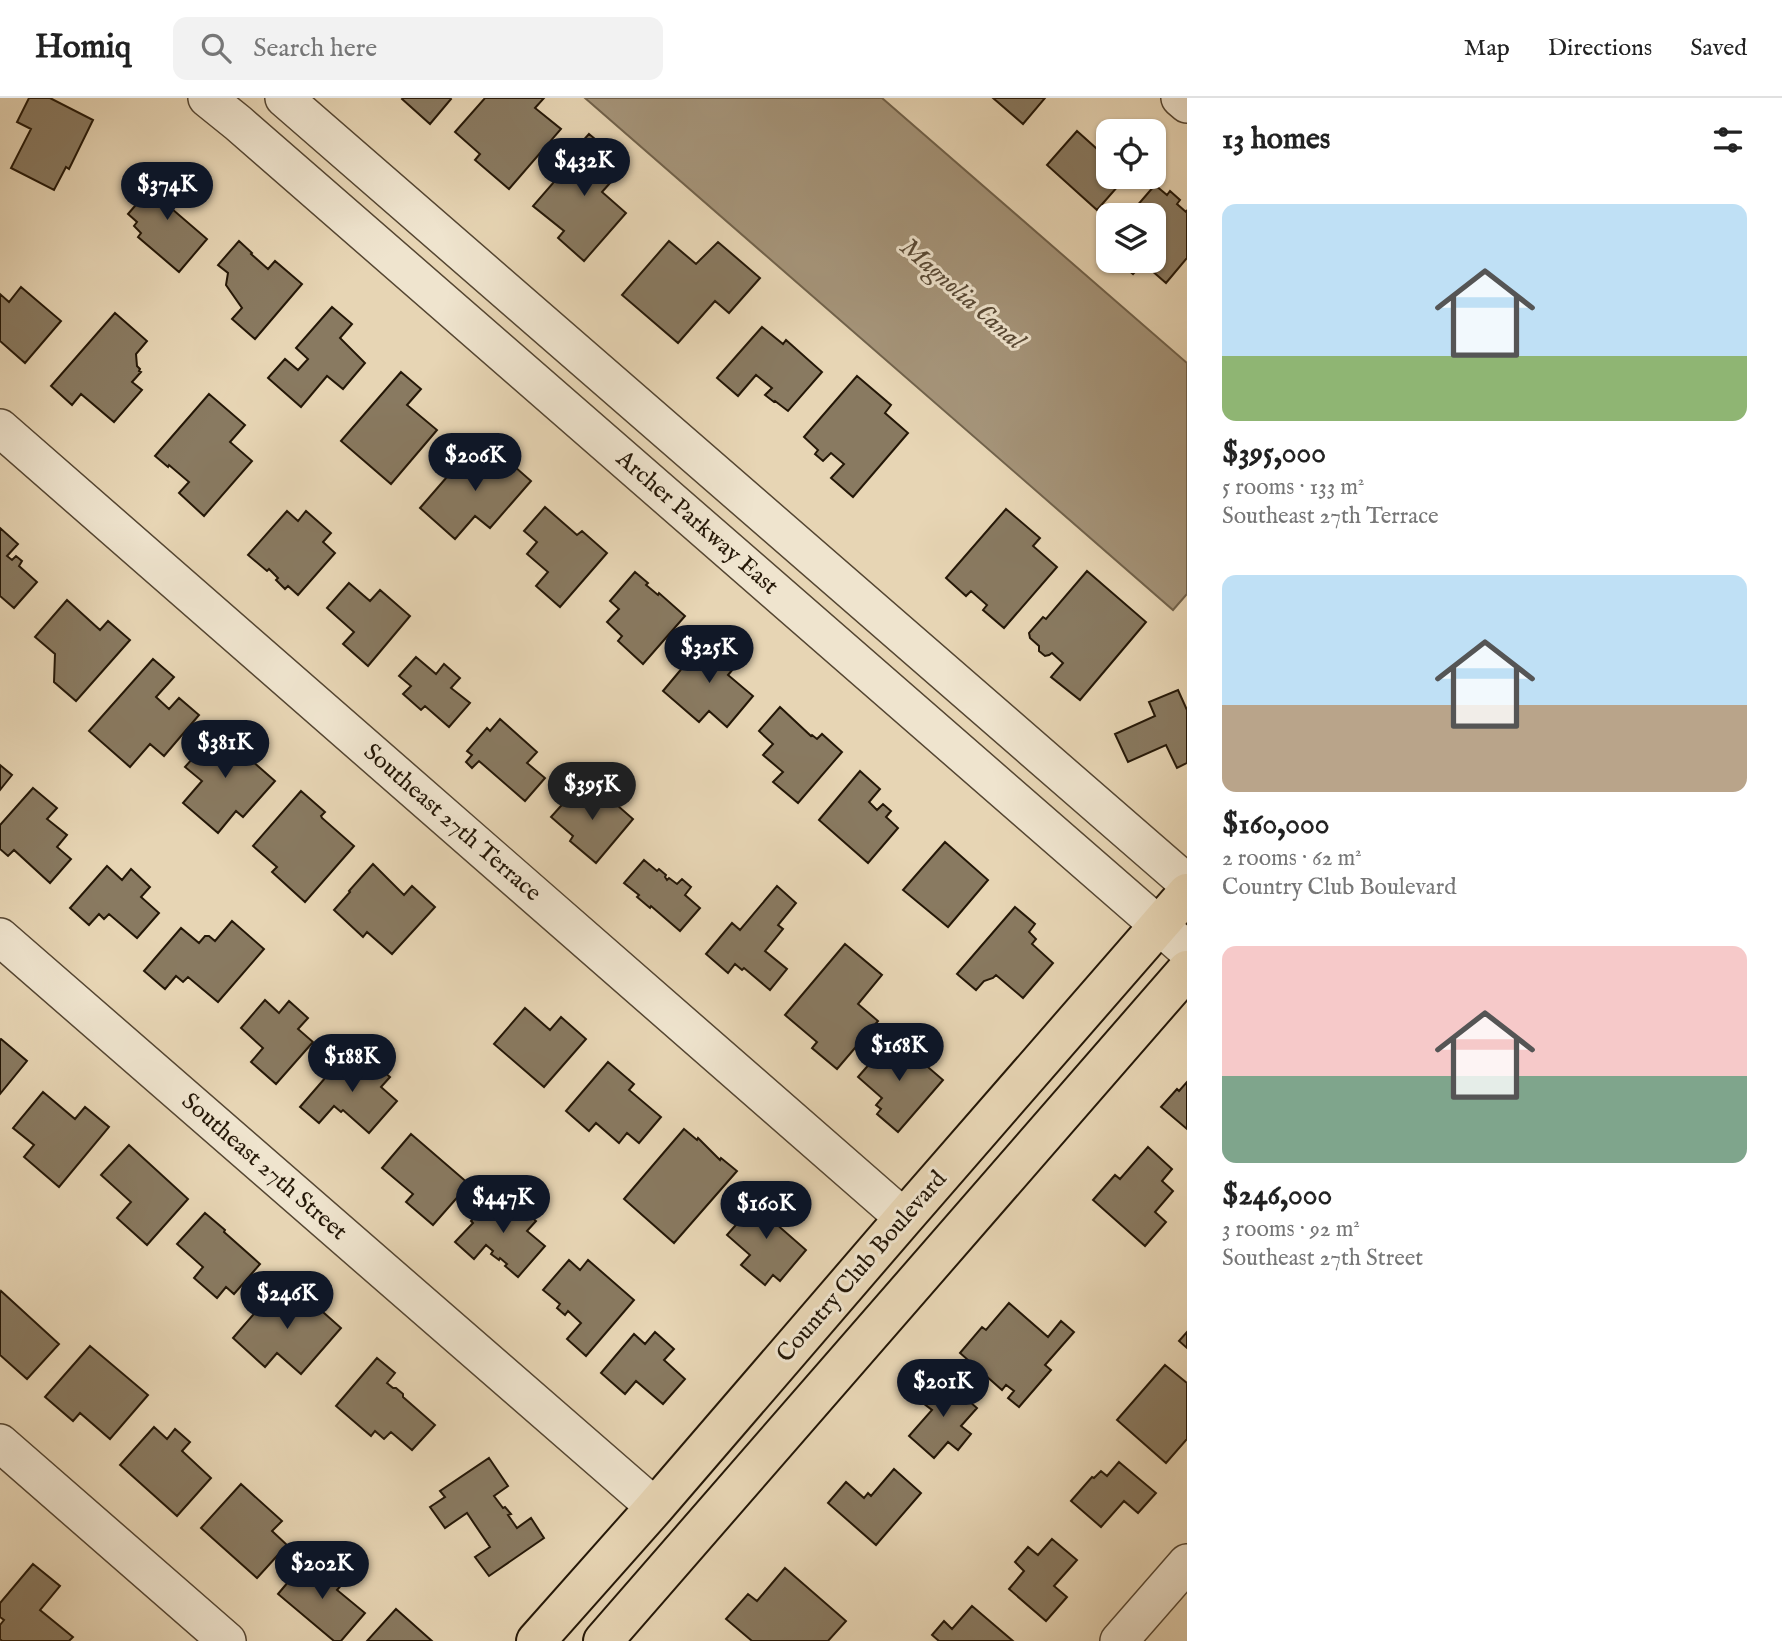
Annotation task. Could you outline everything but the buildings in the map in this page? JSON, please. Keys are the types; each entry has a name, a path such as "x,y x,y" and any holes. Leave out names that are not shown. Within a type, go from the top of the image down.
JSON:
{"main road":[{"name":"Country Club Boulevard","path":"536,1641 1187,893"},
{"name":"Country Club Boulevard","path":"603,1641 1187,970"}],"street":[{"name":"Archer Parkway East","path":"206,98 1187,950"},
{"name":"Archer Parkway East","path":"284,98 1187,883"},
{"path":"1180,98 1187,104"},
{"name":"Southeast 27th Terrace","path":"0,428 904,1218"},
{"name":"Southeast 27th Street","path":"0,937 655,1507"},
{"path":"0,1443 227,1641"},
{"path":"1119,1641 1187,1563"}],"water":[{"name":"Magnolia Canal","path":"585,98 882,98 1187,363 1187,594 1173,610"}]}
